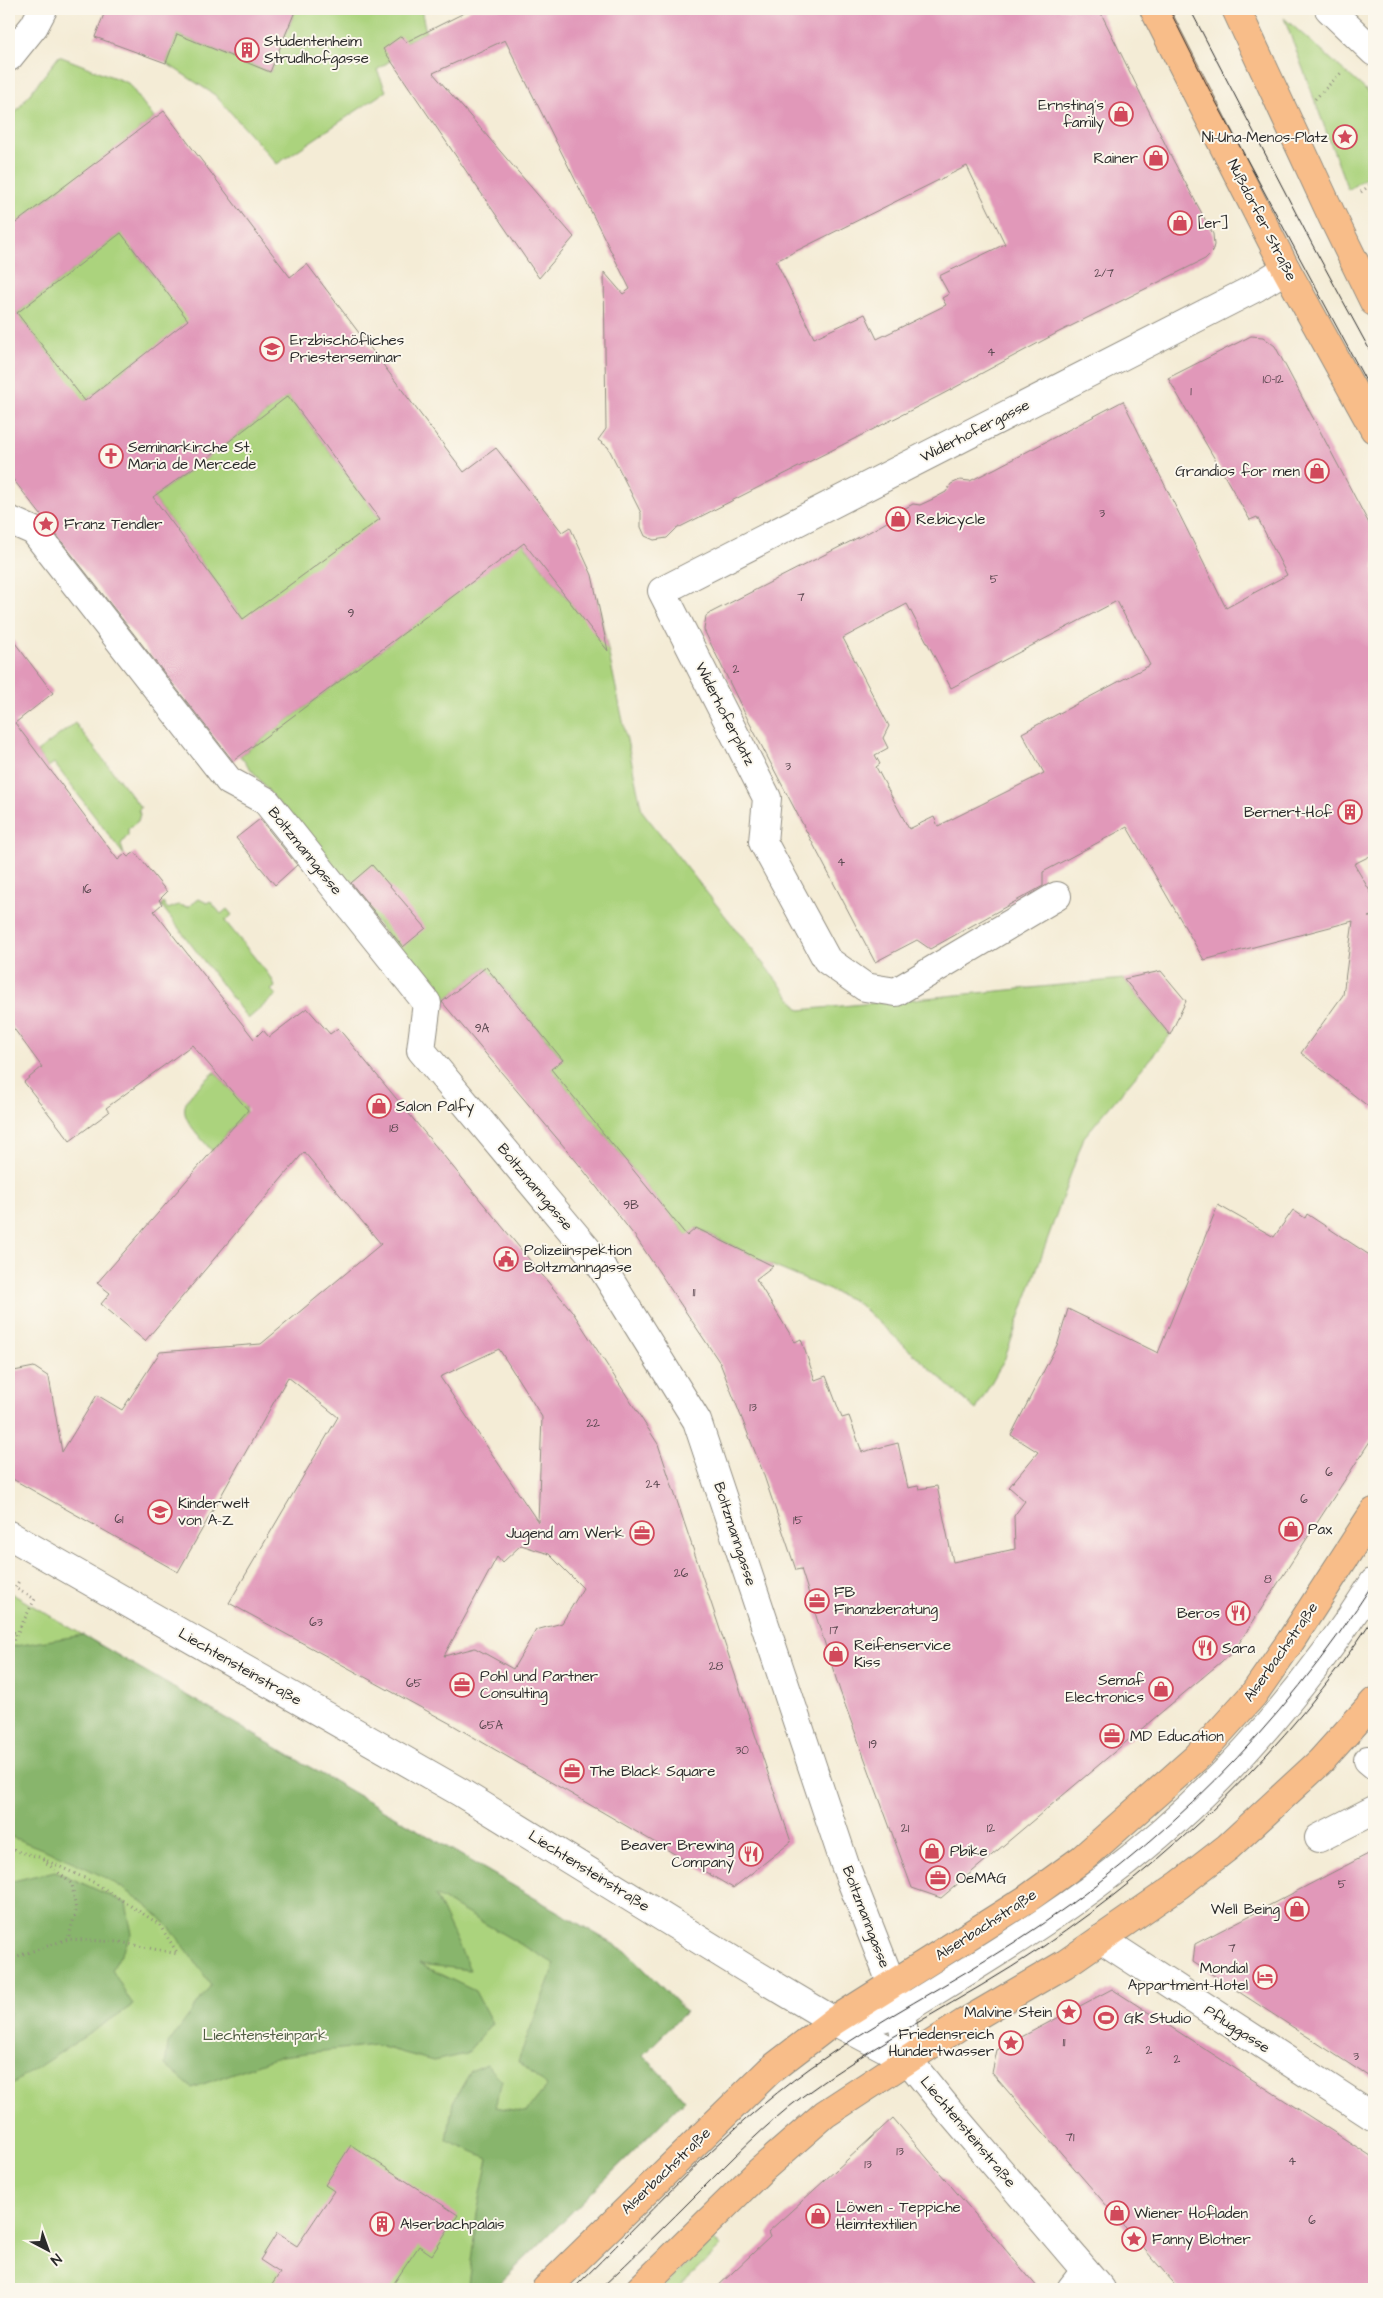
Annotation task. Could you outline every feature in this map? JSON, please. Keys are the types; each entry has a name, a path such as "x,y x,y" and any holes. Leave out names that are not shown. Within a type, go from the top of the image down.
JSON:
{"main road":[{"name":"Nußdorfer Straße","path":"1154,9 1286,269 1374,429"},
{"path":"1236,9 1374,302"},
{"name":"Alserbachstraße","path":"546,2289 769,2071 834,2021 1019,1905 1082,1859 1196,1758 1253,1695 1290,1642 1374,1512"},
{"path":"640,2289 760,2170 825,2114 1101,1939 1179,1885 1228,1846 1320,1762 1374,1702"}],"street":[{"path":"9,57 34,26 43,9"},
{"path":"1329,9 1371,49"},
{"name":"Widerhofergasse","path":"662,591 1246,292 1286,269"},
{"name":"Boltzmanngasse","path":"9,520 34,531 229,781 266,801 427,1004 421,1050 601,1266 697,1421 845,1865 901,2012 908,2060"},
{"name":"Widerhoferplatz","path":"662,591 767,798 763,842 827,960 864,987 896,992 1057,896"},
{"name":"Liechtensteinstraße","path":"9,1535 460,1792 834,2021 908,2060 1086,2283"},
{"name":"Alserbachstraße","path":"834,2021 871,2022 886,2019 901,2012 1018,1940 1057,1914 1130,1860 1172,1823 1249,1747 1315,1668 1374,1582"},
{"path":"1319,1838 1374,1810"},
{"name":"Pfluggasse","path":"1101,1939 1374,2117"}],"path":[{"path":"1290,125 1371,49"},
{"path":"9,1649 31,1605"},
{"path":"9,1631 16,1633"},
{"path":"9,1849 39,1857 95,1883 159,1924 178,1954 120,1942 68,1939 9,1959"},
{"path":"39,1857 72,1884 76,1911 68,1939"}],"green space":[{"path":"296,9 421,9 426,32 405,42 391,60 377,70 386,91 277,164 215,95 166,63 177,34 270,72"},
{"path":"1284,18 1374,97 1374,172 1348,190"},
{"path":"59,56 128,83 154,118 63,191 61,188 9,229 9,121"},
{"path":"152,209 133,249 166,292 233,317 142,356 55,424 61,370 17,313"},
{"path":"288,396 388,530 252,631 153,497"},
{"path":"523,543 578,612 597,598 642,811 800,1010 1124,979 1170,1035 1084,1137 1005,1358 976,1410 855,1301 773,1266 697,1228 687,1236 551,1069 563,1059 486,967 442,1002 240,756"},
{"path":"75,723 141,808 138,810 140,814 138,821 128,829 128,835 121,844 124,855 54,763 48,767 37,752"},
{"path":"199,899 207,903 210,901 221,914 227,909 232,915 225,921 272,979 275,987 271,990 276,995 248,1019 161,905 163,903 168,909 178,905 188,907"},
{"path":"215,1072 245,1106 246,1112 212,1151 186,1118 185,1110 186,1102 192,1094"},
{"name":"Liechtensteinpark","path":"9,1592 627,1952 686,2012 643,2055 685,2100 494,2289 9,2289"},
{"path":"83,1635 627,1952 686,2012 643,2055 685,2100 494,2289 468,2285 477,2214 488,2158 447,2140 453,2102 471,2071 486,2064 502,2080 495,2107 526,2112 547,2086 518,2061 555,1964 435,1895 470,1970 419,1964 475,1991 492,2023 466,2054 433,2061 375,2045 281,2056 192,2088 165,2065 168,2044 211,1985 185,1947 152,1910 114,1883 73,1862 9,1836 9,1647"},
{"path":"55,1871 126,1903 132,1934 112,1970 133,2005 9,2086 9,1882"},
{"path":"713,2239 721,2247 677,2289 661,2289"}],"building":[{"name":"Studentenheim Strudlhofgasse","path":"106,9 296,9 270,72 177,34 166,63 95,37"},
{"path":"472,9 1099,9 1172,158 1213,234 1214,245 1212,252 1205,259 676,529 667,538 654,540 645,536 641,527 641,513 608,447 598,440 606,429 604,272 623,294 630,289 505,40 433,73 574,237 539,278 383,49 401,36 406,42","holes":["967,166 1005,244 939,276 949,294 942,298 946,305 877,339 865,314 814,338 776,261"]},
{"path":"164,111 290,277 307,264 464,472 496,448 562,532 570,527 592,575 608,651 524,543 233,761 9,474 9,228","holes":["121,233 188,320 85,401 17,313","288,396 380,519 243,619 153,497"]},
{"path":"1251,336 1263,337 1275,346 1374,533 1374,854 1354,864 1374,898 1374,915 1368,917 1374,917 1374,1111 1301,1053 1343,995 1353,921 1204,960 1127,827 1043,872 1043,886 930,949 917,940 875,962 748,720 704,630 706,616 712,612 871,531 894,518 900,511 913,504 920,505 933,499 946,492 951,484 960,480 970,481 1123,401 1226,608 1287,575 1257,517 1250,520 1168,378","holes":["1117,601 1150,665 1022,733 1044,773 938,826 934,817 909,829 876,767 880,764 875,755 888,748 883,738 889,726 843,638 907,604 951,688"]},
{"path":"9,635 53,693 15,723 118,860 125,854 128,857 135,852 167,892 159,900 162,904 154,911 254,1039 263,1030 269,1037 307,1008 330,1034 338,1028 572,1311 658,1444 791,1842 733,1888 451,1724 229,1603 338,1417 288,1377 178,1572 9,1477 9,1372 34,1367 49,1377 62,1452 97,1395 122,1410 160,1352 261,1344 381,1244 304,1152 145,1341 101,1304 110,1293 97,1283 248,1110 192,1045 106,1108 109,1112 70,1141 24,1082 42,1067 9,1022","holes":["499,1349 542,1417 538,1522 440,1377","521,1545 549,1554 583,1588 562,1623 536,1630 513,1669 475,1648 444,1656 497,1557 502,1563"]},
{"path":"260,819 297,865 275,885 236,838"},
{"path":"372,865 426,928 403,947 351,883"},
{"path":"486,967 563,1060 551,1069 687,1236 696,1228 773,1266 756,1279 795,1342 801,1339 815,1380 826,1376 842,1418 849,1416 862,1452 898,1443 908,1488 918,1486 919,1489 937,1486 953,1562 1015,1549 1014,1516 1025,1501 1009,1487 1038,1452 1011,1435 1058,1343 1068,1309 1158,1353 1218,1205 1274,1237 1293,1210 1305,1218 1307,1214 1374,1258 1374,1435 1234,1651 941,1898 912,1888 840,1691 801,1569 796,1570 761,1467 720,1363 637,1239 577,1162 442,1002"},
{"path":"1161,971 1186,1001 1170,1035 1124,979"},
{"path":"1374,1851 1374,2080 1193,1962 1195,1944"},
{"path":"1112,1989 1374,2158 1374,2289 1179,2289 992,2073 997,2050"},
{"path":"893,2118 1039,2289 715,2289 770,2237 768,2232"},
{"name":"Alserbachpalais","path":"351,2145 458,2215 432,2255 419,2246 390,2289 269,2289 280,2273 260,2260 277,2233 297,2246 334,2191 325,2185"}],"tram line":[{"path":"1169,9 1209,89 1374,396"},
{"path":"1190,9 1312,244 1374,358"},
{"path":"573,2289 717,2146 810,2068 887,2018 1018,1940 1071,1904 1121,1866 1169,1824 1259,1734 1300,1686 1374,1582"},
{"path":"600,2289 750,2142 803,2096 891,2038 1041,1948 1089,1914 1181,1839 1224,1799 1304,1712 1374,1617"}],"place":[{"name":"Studentenheim Strudlhofgasse","path":"247,50"},
{"name":"Ernsting's family","path":"1121,114"},
{"name":"Ni-Una-Menos-Platz","path":"1345,137"},
{"name":"Rainer","path":"1156,158"},
{"name":"[er]","path":"1180,223"},
{"name":"Erzbischöfliches Priesterseminar","path":"272,349"},
{"name":"Seminarkirche St. Maria de Mercede","path":"111,456"},
{"name":"Grandios for men","path":"1317,471"},
{"name":"Re.bicycle","path":"898,519"},
{"name":"Franz Tendler","path":"46,524"},
{"name":"Bernert-Hof","path":"1350,812"},
{"name":"Salon Palfy","path":"379,1106"},
{"name":"Polizeiinspektion Boltzmanngasse","path":"506,1259"},
{"name":"Kinderwelt von A-Z","path":"160,1512"},
{"name":"Pax","path":"1291,1529"},
{"name":"Jugend am Werk","path":"642,1533"},
{"name":"FB Finanzberatung","path":"817,1601"},
{"name":"Beros","path":"1238,1613"},
{"name":"Sara","path":"1205,1648"},
{"name":"Reifenservice Kiss","path":"836,1654"},
{"name":"Pohl und Partner Consulting","path":"462,1685"},
{"name":"Semaf Electronics","path":"1161,1689"},
{"name":"MD Education","path":"1112,1736"},
{"name":"The Black Square","path":"572,1771"},
{"name":"Pbike","path":"932,1851"},
{"name":"Beaver Brewing Company","path":"751,1854"},
{"name":"OeMAG","path":"938,1878"},
{"name":"Well Being","path":"1297,1909"},
{"name":"Mondial Appartment-Hotel","path":"1265,1977"},
{"name":"Malvine Stein","path":"1069,2012"},
{"name":"GK Studio","path":"1106,2018"},
{"name":"Friedensreich Hundertwasser","path":"1011,2043"},
{"name":"Wiener Hofladen","path":"1117,2213"},
{"name":"Löwen - Teppiche Heimtextilien","path":"818,2216"},
{"name":"Alserbachpalais","path":"382,2224"},
{"name":"Fanny Blotner","path":"1134,2239"}]}
